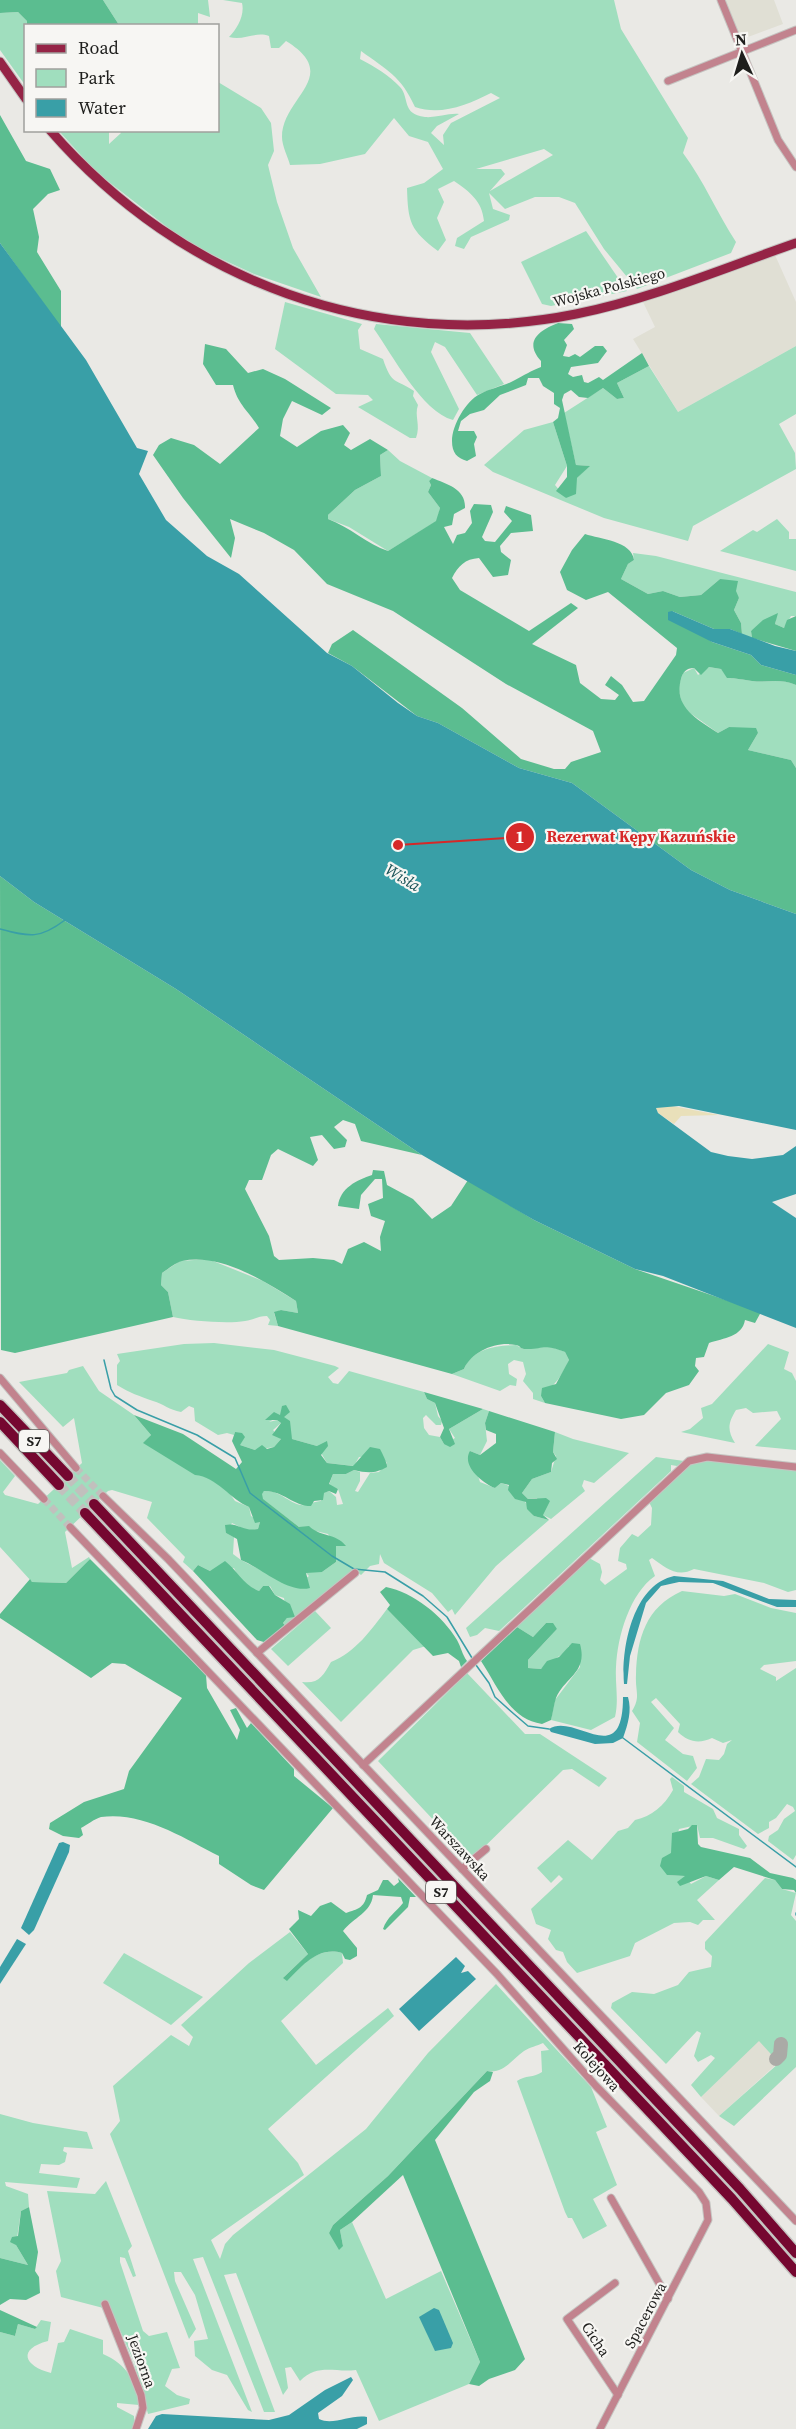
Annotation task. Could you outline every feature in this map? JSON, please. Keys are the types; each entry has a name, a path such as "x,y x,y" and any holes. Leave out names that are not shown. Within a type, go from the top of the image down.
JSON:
{"highway":[{"name":"S7","path":"0,1405 68,1476"},
{"name":"S7","path":"0,1422 59,1485"},
{"name":"S7","path":"94,1504 740,2189 796,2253"},
{"name":"S7","path":"85,1513 699,2164 796,2272"}],"main road":[{"path":"0,62 24,96"},
{"name":"Wojska Polskiego","path":"52,132 90,174 129,207 203,257 274,290 376,318 455,325 548,319 606,307 652,293 796,243"}],"street":[{"path":"721,0 778,140 794,159 796,167"},
{"path":"668,81 796,30"},
{"path":"0,1378 76,1468"},
{"path":"0,1453 44,1499"},
{"path":"363,1765 689,1461 707,1457 796,1467"},
{"name":"Warszawska","path":"103,1496 168,1559 796,2222"},
{"name":"Kolejowa","path":"70,1527 464,1940 596,2086 699,2192 708,2211"},
{"path":"257,1653 356,1573"},
{"path":"462,1869 486,1849"},
{"path":"611,2198 668,2299"},
{"name":"Spacerowa","path":"600,2429 708,2220 708,2211"},
{"name":"Cicha","path":"615,2283 567,2319 618,2395"},
{"name":"Jeziorna","path":"105,2304 141,2395 143,2408 136,2429"}],"shaded area":[{"path":"725,0 774,0 783,24 740,40"},
{"path":"775,255 796,302 796,346 678,412 633,339 655,327 643,302"},
{"path":"759,2040 779,2062 719,2116 701,2097"}],"green space":[{"path":"0,0 103,0 118,24 27,24 18,12 0,13"},
{"path":"103,0 208,0 210,17 198,13 198,24 118,24"},
{"path":"223,0 614,0 621,29 688,138 683,153 736,242 731,253 637,289 604,249 575,203 559,197 535,197 505,209 489,193 493,209 510,215 509,220 471,237 464,249 455,246 457,238 484,221 483,214 478,202 454,181 438,189 444,202 437,218 446,240 438,251 421,237 412,224 408,209 407,188 424,183 443,169 428,142 409,136 394,118 365,154 320,164 290,165 282,137 285,123 310,76 309,65 302,54 286,41 279,48 271,48 269,36 229,37 240,22 242,3","holes":["361,51 399,81 415,107 444,110 473,102 491,93 500,98 451,123 443,135 444,145 431,133 437,126 459,114 425,117 412,113 400,87 382,72 360,59","544,149 553,155 490,191 505,174 501,169 476,169"]},
{"path":"18,12 27,21 27,24 24,24 24,84 0,50 0,13"},
{"path":"219,83 261,108 271,123 274,151 268,165 277,202 293,248 321,297 254,274 189,244 96,172 60,132 109,132 109,144 121,133 219,132"},
{"path":"0,115 26,161 50,169 60,190 48,194 33,209 39,237 37,252 61,291 61,328 0,243"},
{"path":"586,231 627,291 551,306 542,304 521,262"},
{"path":"285,302 362,324 358,330 360,349 383,359 392,378 414,391 413,396 418,405 416,438 410,438 358,407 373,400 368,395 336,394 275,349"},
{"path":"558,323 572,324 574,329 564,340 567,345 563,356 569,357 575,354 580,357 595,346 603,346 607,351 598,363 571,367 568,374 573,377 582,375 584,382 588,383 599,377 603,380 642,353 649,366 617,383 624,398 617,399 603,388 588,398 579,397 571,390 564,394 562,400 576,465 590,466 577,478 576,494 566,498 556,491 567,477 567,466 553,422 558,418 560,408 554,404 554,393 543,386 539,378 528,378 526,385 500,395 484,410 470,414 461,421 458,431 474,431 477,437 474,444 476,456 467,461 460,458 454,452 452,445 457,421 475,397 541,367 534,342 545,329"},
{"path":"376,324 470,333 504,384 477,395 445,347 435,342 431,352 459,409 453,420 441,415 430,406 409,381 374,329"},
{"path":"205,344 226,349 248,373 263,369 285,379 331,408 322,415 292,401 283,419 280,436 297,447 321,431 343,425 350,433 344,445 351,450 370,439 388,450 380,455 381,476 355,490 328,515 328,519 373,544 388,551 436,521 440,508 428,492 431,485 429,481 432,478 454,488 462,496 464,502 465,508 454,514 452,525 444,527 453,544 457,535 465,533 472,523 470,511 474,504 491,505 493,512 482,537 485,541 495,542 512,521 504,512 506,506 531,515 533,531 511,533 500,546 501,552 511,560 508,575 493,577 479,558 462,564 452,578 460,590 529,631 571,603 578,608 532,644 576,665 580,683 601,699 615,700 619,695 605,685 611,676 622,685 633,702 644,701 676,655 677,648 608,592 586,600 567,590 560,572 572,550 585,534 614,542 628,549 634,560 628,564 621,579 648,594 663,591 680,597 701,595 720,579 738,581 736,591 739,598 734,610 741,623 742,634 730,629 714,629 672,611 712,642 751,655 761,665 796,675 796,685 785,682 727,678 721,669 709,667 701,675 691,668 685,671 682,677 680,697 695,717 718,733 729,727 756,728 758,733 748,750 791,760 796,768 796,914 730,890 691,870 572,783 519,768 438,723 417,716 352,666 328,653 332,644 353,630 462,708 521,759 554,769 565,769 571,762 601,752 593,731 506,684 393,611 327,584 294,550 264,533 230,519 235,538 231,558 183,498 153,455 159,445 171,438 194,445 220,464 259,428 241,403 233,385 216,385 203,364"},
{"path":"796,346 796,414 779,424 795,453 796,469 693,526 688,541 604,518 493,472 484,465 524,430 553,422 567,466 555,485 566,498 577,478 589,466 576,465 564,413 603,388 617,399 624,398 617,383 649,366 678,412"},
{"path":"388,450 400,461 432,478 429,481 431,485 428,492 440,508 437,521 388,551 349,527 328,519 328,515 355,490 381,476 380,455"},
{"path":"777,519 789,532 789,539 796,539 796,571 720,551 753,530 757,532"},
{"path":"633,553 656,556 796,592 796,616 791,616 784,628 775,624 776,620 751,631 752,638 742,634 741,623 734,610 739,598 720,579 701,595 680,597 663,591 648,594 621,579 628,564 634,560"},
{"path":"778,613 775,624 784,628 787,620 796,616 796,651 752,638 751,631 763,620"},
{"path":"709,667 721,669 728,678 785,682 796,685 796,768 791,760 748,750 758,733 729,727 718,733 683,708 678,688 683,673 694,668 698,675"},
{"path":"0,876 34,902 176,989 422,1155 361,1141 355,1124 343,1120 334,1127 347,1140 345,1147 334,1149 322,1135 310,1137 318,1160 313,1166 278,1149 271,1155 262,1180 249,1180 245,1189 269,1236 274,1256 279,1260 313,1258 334,1260 342,1264 348,1249 364,1242 381,1251 380,1237 385,1221 371,1216 368,1204 383,1198 382,1179 375,1179 361,1195 359,1209 338,1206 342,1194 355,1182 372,1175 373,1170 384,1171 387,1185 413,1199 432,1219 451,1206 468,1180 534,1220 635,1269 761,1312 755,1323 745,1320 736,1333 709,1343 704,1357 696,1358 695,1366 699,1371 689,1385 666,1393 644,1415 621,1419 545,1403 541,1396 542,1388 556,1384 569,1360 565,1352 551,1348 524,1349 509,1344 493,1346 479,1352 464,1369 452,1374 278,1326 274,1312 281,1310 298,1313 296,1301 256,1277 212,1261 182,1261 162,1273 161,1285 168,1292 173,1317 15,1353 1,1350"},
{"path":"208,1259 263,1281 296,1301 298,1313 281,1310 274,1313 278,1326 268,1325 270,1320 267,1316 229,1322 173,1317 168,1292 161,1285 162,1273 180,1261"},
{"path":"214,1343 274,1350 335,1366 339,1368 328,1377 333,1383 338,1384 349,1371 424,1392 427,1399 435,1403 438,1416 442,1421 441,1425 436,1425 426,1415 423,1418 424,1428 429,1435 440,1437 444,1444 455,1438 449,1429 483,1409 489,1411 485,1423 487,1441 480,1455 470,1451 480,1482 495,1488 501,1483 507,1485 520,1496 534,1516 549,1520 496,1566 455,1615 452,1609 448,1612 432,1593 384,1563 380,1554 379,1564 370,1566 361,1575 356,1571 287,1628 283,1623 287,1618 284,1598 275,1595 270,1586 263,1586 259,1591 247,1586 234,1568 210,1571 198,1565 193,1571 183,1562 185,1557 147,1518 152,1502 112,1490 108,1491 65,1532 72,1568 89,1557 90,1559 66,1583 32,1582 0,1547 0,1460 15,1476 3,1492 5,1495 38,1504 82,1463 74,1418 63,1427 19,1382 67,1373 69,1370 83,1366 99,1391 134,1415 151,1435 144,1443 226,1488 235,1501 249,1507 251,1516 260,1522 258,1529 248,1531 232,1523 226,1533 234,1537 233,1554 294,1587 309,1576 306,1573 308,1571 322,1572 336,1562 336,1546 328,1534 299,1527 262,1499 261,1494 264,1491 275,1492 303,1505 321,1501 323,1493 329,1491 336,1497 337,1505 343,1504 338,1489 329,1485 333,1474 346,1474 354,1470 360,1472 360,1481 355,1491 358,1492 370,1473 379,1472 387,1463 380,1455 359,1457 354,1466 327,1463 317,1446 292,1439 281,1415 269,1422 277,1420 281,1423 273,1430 281,1439 274,1447 255,1450 240,1445 235,1432 234,1435 227,1433 218,1435 195,1421 194,1408 189,1406 181,1412 177,1411 117,1385 117,1365 120,1361 117,1354 184,1344"},
{"path":"768,1344 789,1352 784,1369 792,1373 796,1381 796,1450 755,1446 781,1419 777,1411 753,1413 746,1408 736,1410 730,1426 735,1443 681,1432 690,1429 703,1418 701,1408 712,1404"},
{"path":"516,1345 523,1349 550,1346 565,1352 569,1360 558,1380 541,1396 545,1403 533,1399 533,1393 523,1381 526,1374 523,1362 514,1360 508,1364 509,1374 517,1379 516,1386 510,1385 500,1391 452,1374 464,1369 479,1352 493,1347"},
{"path":"424,1392 483,1409 449,1429 455,1444 450,1447 444,1444 440,1437 444,1428 435,1403 427,1399"},
{"path":"286,1405 290,1412 284,1417 290,1421 292,1439 317,1446 327,1441 328,1446 321,1455 327,1463 353,1466 370,1447 380,1449 387,1465 375,1472 354,1470 346,1474 333,1474 329,1484 338,1489 336,1494 329,1491 324,1493 323,1500 314,1501 311,1506 299,1504 270,1491 264,1491 263,1499 299,1527 309,1526 338,1539 346,1546 336,1546 336,1562 322,1572 306,1573 310,1588 301,1589 284,1584 241,1560 237,1539 226,1533 225,1525 258,1529 260,1522 255,1523 249,1507 217,1484 195,1475 143,1443 151,1435 134,1415 183,1434 236,1469 242,1462 232,1441 235,1432 242,1433 245,1437 240,1445 255,1450 262,1445 267,1449 274,1447 281,1439 272,1435 281,1423 277,1420 265,1420 274,1412 280,1415 282,1406"},
{"path":"489,1411 555,1432 553,1452 557,1459 552,1463 551,1472 532,1479 522,1493 528,1499 546,1498 550,1501 543,1515 549,1520 534,1516 527,1509 526,1502 515,1499 508,1490 509,1485 501,1483 495,1488 479,1478 471,1468 468,1462 470,1451 480,1455 496,1443 496,1434 486,1430 485,1423"},
{"path":"555,1432 573,1439 629,1453 594,1483 584,1480 582,1486 585,1491 551,1519 543,1515 537,1498 528,1499 522,1493 532,1479 551,1472 556,1456 553,1452"},
{"path":"656,1457 684,1461 677,1466 671,1465 671,1471 499,1631 485,1628 477,1635 470,1637 466,1628"},
{"path":"705,1459 796,1470 796,1590 788,1592 764,1583 694,1569 688,1572 677,1572 652,1558 649,1560 655,1576 638,1593 622,1630 616,1667 615,1717 591,1730 551,1720 555,1700 580,1667 580,1659 569,1646 541,1669 528,1668 528,1660 557,1629 546,1623 533,1637 517,1627 589,1558 600,1564 602,1572 600,1580 605,1585 627,1569 626,1564 618,1561 620,1548 632,1534 638,1537 651,1525 652,1508 649,1502 687,1465"},
{"path":"90,1559 206,1675 207,1688 237,1740 240,1730 230,1710 236,1708 247,1728 251,1723 294,1769 294,1776 333,1808 264,1890 251,1885 219,1864 219,1856 177,1834 147,1822 116,1816 101,1817 81,1828 83,1835 79,1838 63,1836 49,1829 50,1823 84,1802 124,1789 129,1771 182,1698 125,1664 112,1663 91,1678 0,1618 0,1614 30,1579 32,1582 66,1583"},
{"path":"225,1561 253,1588 259,1591 263,1586 269,1586 275,1595 290,1604 295,1617 287,1618 283,1623 287,1628 267,1643 257,1640 193,1571 198,1565 210,1571"},
{"path":"386,1587 407,1594 436,1614 457,1640 467,1661 461,1667 459,1661 448,1653 433,1656 387,1609 390,1605 380,1592"},
{"path":"682,1591 724,1596 735,1594 771,1608 796,1613 796,1661 764,1665 760,1669 776,1677 776,1681 796,1668 796,1855 793,1860 768,1841 769,1836 778,1830 784,1819 795,1811 793,1807 787,1804 776,1818 769,1822 769,1828 758,1834 691,1784 699,1777 706,1759 719,1760 727,1744 732,1740 723,1743 712,1738 694,1741 686,1738 678,1732 680,1724 656,1698 651,1702 674,1728 665,1740 683,1754 693,1756 697,1768 687,1781 637,1742 640,1723 632,1711 637,1698 637,1661 642,1636 652,1615 660,1606"},
{"path":"387,1609 426,1646 413,1650 341,1722 302,1682 313,1682 320,1678 331,1662 340,1658 362,1640"},
{"path":"315,1611 331,1628 288,1666 271,1649"},
{"path":"546,1623 553,1623 557,1629 528,1660 528,1668 541,1669 547,1661 559,1657 572,1643 580,1644 582,1654 578,1668 556,1698 551,1720 542,1724 531,1721 512,1708 481,1661 517,1627 533,1637"},
{"path":"467,1673 525,1734 540,1734 607,1778 599,1787 572,1769 563,1770 471,1860 378,1761"},
{"path":"672,1777 684,1786 684,1792 713,1809 717,1818 739,1829 739,1835 747,1846 744,1849 713,1838 700,1838 697,1825 679,1829 667,1875 685,1876 691,1884 706,1876 719,1880 697,1900 715,1920 703,1920 698,1925 690,1922 674,1923 635,1943 630,1956 577,1973 567,1962 563,1952 556,1950 548,1939 551,1930 536,1924 531,1909 563,1879 559,1875 551,1883 537,1868 568,1840 592,1860 618,1831 628,1828 635,1820 652,1813 666,1801 673,1790 670,1779"},
{"path":"692,1825 697,1825 698,1844 701,1847 750,1858 770,1873 793,1878 796,1880 796,1893 794,1890 782,1889 775,1880 734,1867 719,1880 706,1876 680,1886 677,1882 685,1876 667,1875 660,1866 662,1858 671,1853 672,1833 688,1829"},
{"path":"398,1878 416,1897 410,1897 408,1907 385,1930 383,1929 387,1921 403,1903 401,1897 373,1895 366,1911 343,1931 357,1948 357,1956 350,1960 345,1959 342,1953 325,1952 311,1959 287,1981 283,1978 308,1954 289,1929 299,1919 298,1910 311,1916 320,1906 331,1902 346,1913 362,1905 367,1895 378,1890 383,1880 388,1880 394,1886 399,1882"},
{"path":"765,1878 775,1880 782,1889 796,1893 791,1915 796,1921 796,2067 734,2126 719,2116 779,2063 759,2041 701,2097 691,2085 715,2058 711,2055 698,2062 694,2056 701,2033 697,2031 666,2064 611,2008 612,2003 632,1992 654,1994 678,1985 689,1972 711,1967 712,1956 705,1949 705,1942"},
{"path":"290,1932 308,1954 283,1978 318,1954 342,1953 343,1963 281,2021 316,2065 388,2008 394,2016 268,2129 298,2163 304,2175 211,2240 220,2259 225,2244 233,2235 366,2129 428,2053 496,1984 591,2087 607,2127 596,2132 617,2185 593,2199 607,2226 583,2239 572,2218 568,2218 565,2212 517,2081 542,2072 541,2051 549,2050 543,2043 529,2048 503,2068 487,2071 388,2176 333,2225 329,2233 343,2246 340,2230 352,2222 386,2299 441,2271 480,2362 469,2384 379,2421 356,2370 320,2370 307,2375 300,2381 291,2367 285,2368 288,2388 283,2395 236,2273 224,2275 275,2412 264,2412 203,2257 193,2259 252,2412 248,2410 227,2375 212,2370 195,2356 194,2341 208,2339 195,2295 181,2272 174,2272 175,2281 196,2329 189,2339 110,2134 120,2121 113,2086 171,2035 189,2046 193,2037 181,2025 249,1963"},
{"path":"124,1953 203,1997 171,2025 103,1983"},
{"path":"487,2071 493,2072 490,2081 474,2092 435,2140 525,2359 515,2370 489,2379 479,2386 469,2384 480,2362 403,2175 352,2222 340,2230 343,2246 339,2250 329,2233 333,2225 388,2176"},
{"path":"0,2114 33,2123 87,2132 93,2149 64,2147 63,2151 67,2153 65,2162 59,2165 41,2164 39,2173 80,2178 77,2188 5,2182 6,2186 28,2194 29,2207 21,2211 16,2245 28,2265 0,2258"},
{"path":"106,2181 132,2246 128,2251 136,2276 133,2277 125,2258 120,2257 120,2262 143,2331 149,2336 167,2332 180,2368 172,2369 165,2386 177,2395 190,2399 189,2404 148,2414 134,2362 111,2310 61,2297 56,2271 61,2261 47,2191 95,2194"},
{"path":"29,2207 38,2252 35,2271 39,2277 40,2293 26,2300 10,2299 0,2305 0,2258 28,2265 16,2245 10,2242 12,2237 18,2236 21,2211"},
{"path":"0,2310 37,2327 35,2329 18,2324 15,2336 0,2332"},
{"path":"41,2320 51,2322 48,2341 32,2348 28,2353 30,2362 51,2373 58,2343 64,2342 70,2329 103,2340 103,2354 124,2368 135,2388 139,2405 117,2403 117,2407 134,2416 134,2429 0,2429 0,2332 15,2336 18,2324 35,2329"}],"sand":[{"path":"667,1105 719,1115 681,1116 674,1124 658,1113 656,1108"}],"water":[{"name":"Wisła","path":"0,243 86,360 137,448 148,451 139,474 166,520 207,556 239,574 327,653 352,666 417,716 438,723 519,768 572,783 691,870 730,890 796,914 796,1130 679,1106 656,1108 658,1113 711,1152 752,1159 783,1155 796,1146 796,1194 772,1202 796,1218 796,1328 663,1276 635,1269 534,1220 422,1155 176,989 34,902 0,876"},
{"path":"672,611 714,629 730,629 775,646 796,651 796,675 761,665 751,655 712,642 668,620 668,612"},
{"path":"674,1576 723,1581 769,1599 796,1600 796,1607 777,1607 713,1583 679,1582 661,1586 646,1603 630,1656 627,1684 624,1684 625,1653 632,1620 648,1592 660,1582"},
{"path":"623,1697 628,1697 629,1702 628,1723 623,1738 613,1743 595,1744 551,1732 549,1729 560,1726 572,1727 606,1736 615,1731 621,1719"},
{"path":"59,1843 70,1845 69,1852 34,1930 29,1935 21,1928"},
{"path":"17,1939 26,1944 0,1984 0,1967"},
{"path":"456,1957 465,1966 461,1973 468,1971 476,1979 419,2031 399,2009"},
{"path":"434,2308 439,2310 453,2343 451,2348 435,2351 419,2317"},
{"path":"351,2377 353,2380 342,2396 318,2413 319,2419 324,2421 367,2417 367,2424 357,2429 148,2429 156,2416 162,2414 269,2420 289,2415 325,2390"}],"waterway":[{"path":"0,929 34,935 49,931 65,920"},
{"path":"104,1360 115,1396 137,1410 197,1435 235,1458 250,1493 332,1556 354,1569 385,1572 423,1596 447,1617 472,1658"},
{"path":"476,1665 489,1683 495,1697 514,1714 528,1726 549,1729"},
{"path":"623,1738 796,1867"}],"taxiway":[{"path":"776,2059 780,2055 781,2044"}],"tunnel":[{"path":"76,1468 103,1496"},
{"path":"68,1476 94,1504"},
{"path":"59,1485 85,1513"},
{"path":"44,1499 70,1527"}],"place":[{"name":"Rezerwat Kępy Kazuńskie","path":"398,845"}]}
